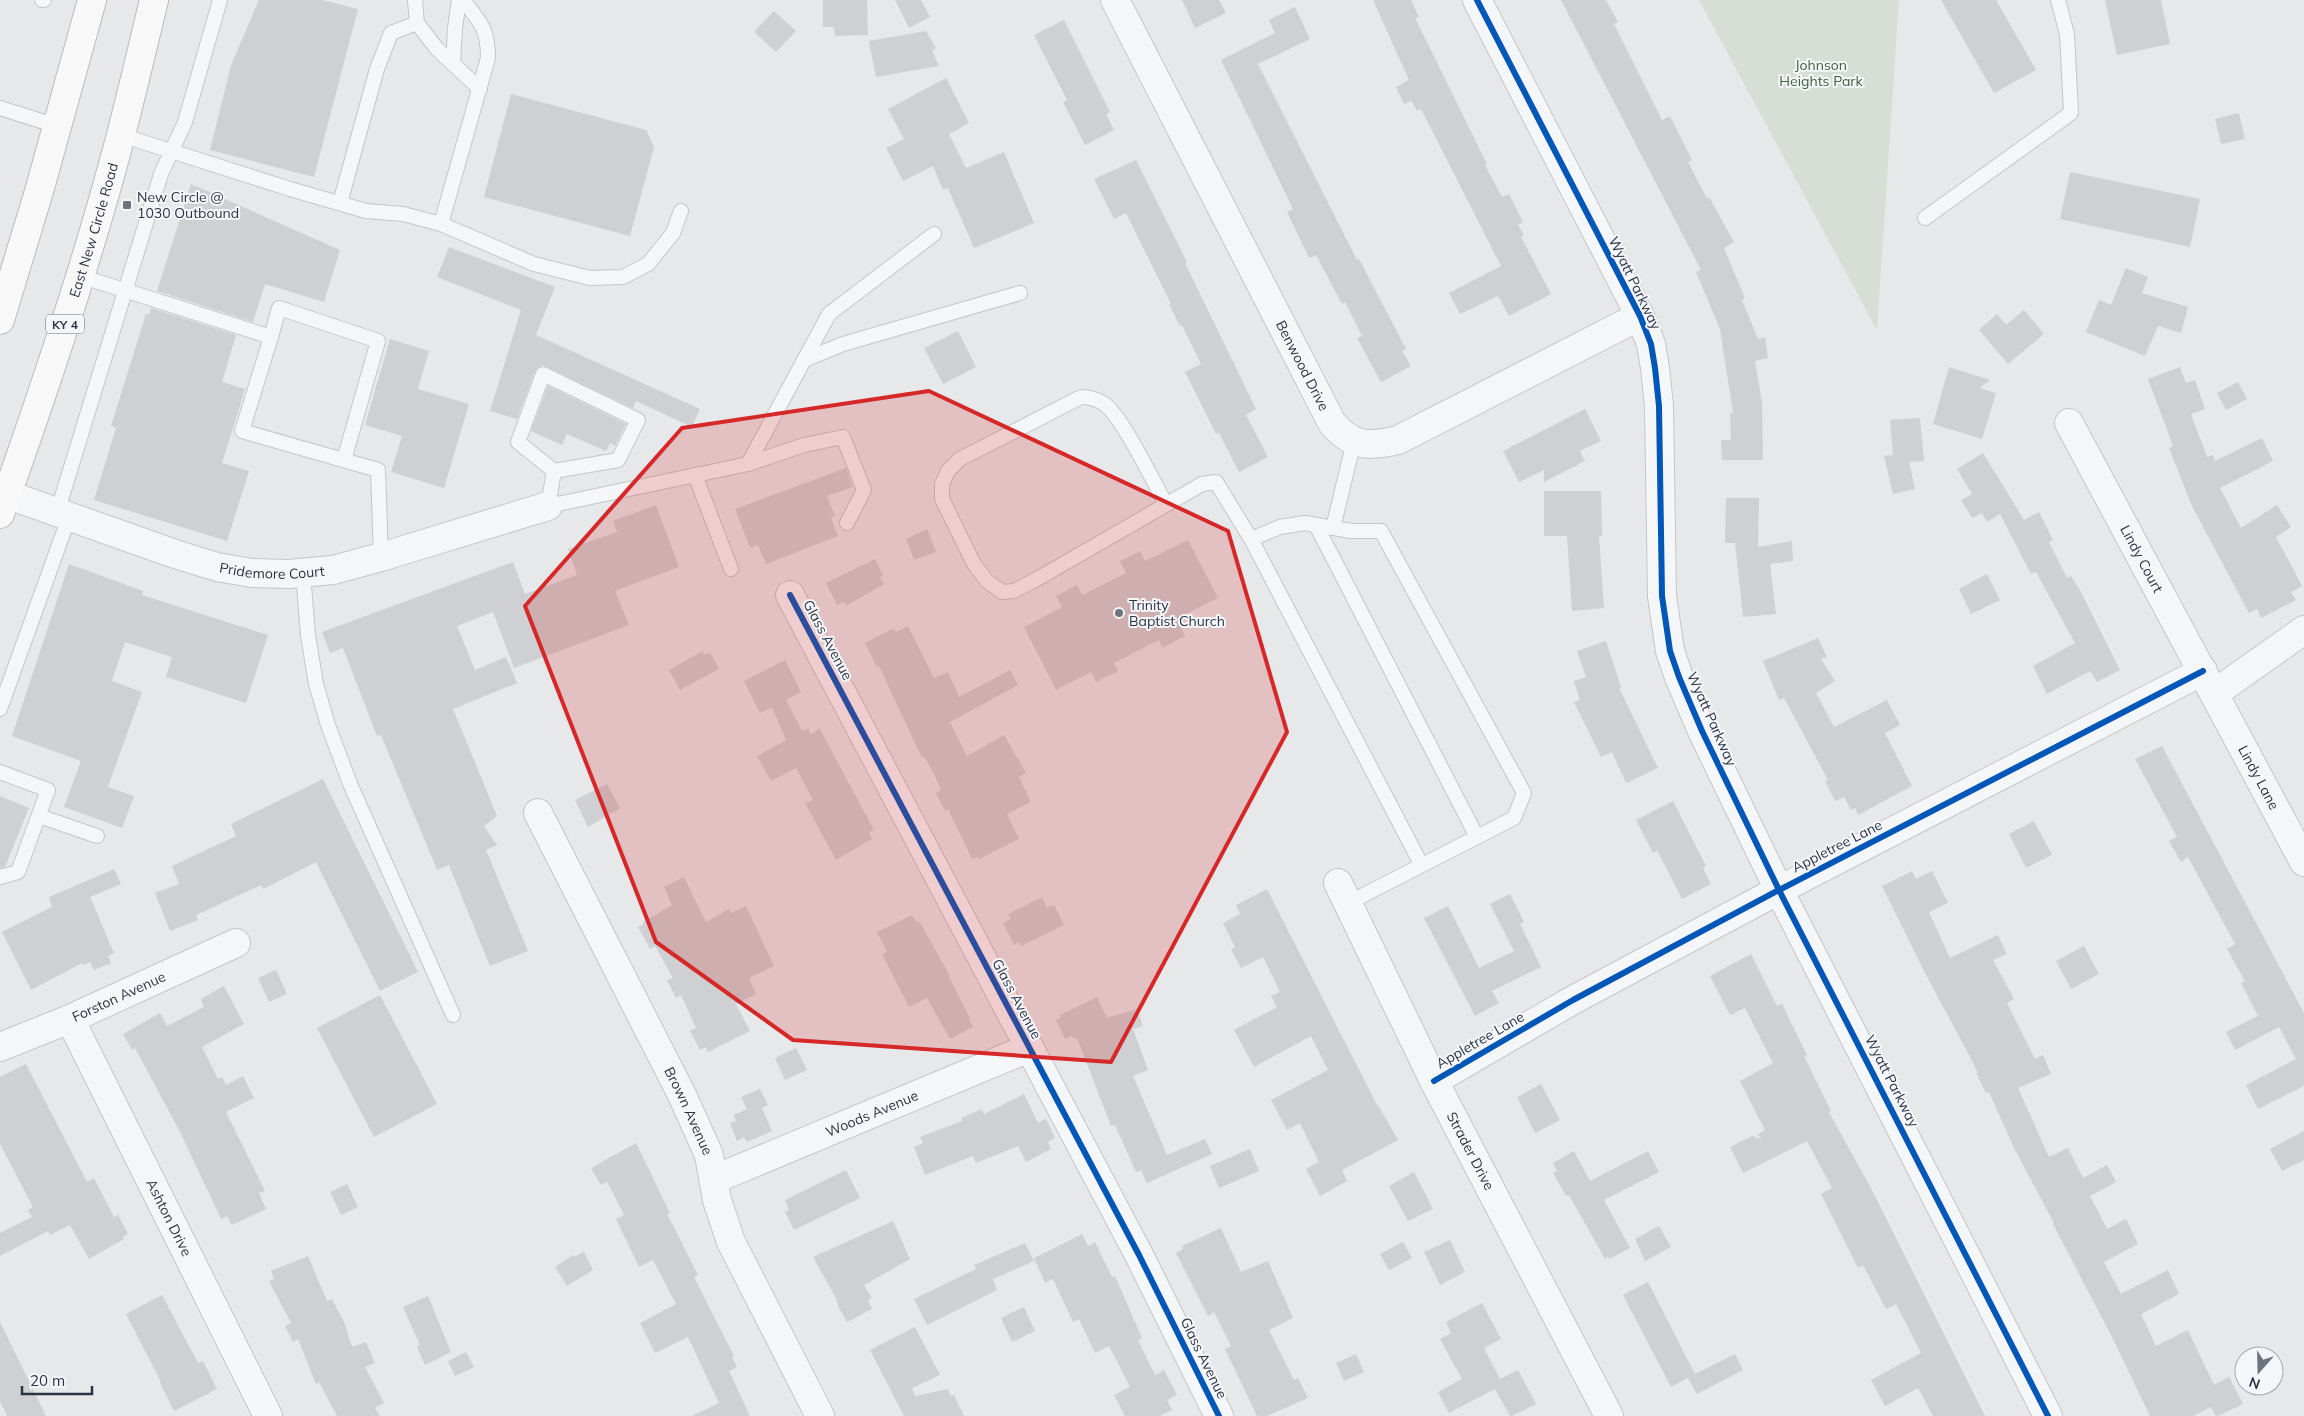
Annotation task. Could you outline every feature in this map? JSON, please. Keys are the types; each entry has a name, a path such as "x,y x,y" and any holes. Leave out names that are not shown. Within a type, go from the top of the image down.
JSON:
{"highway":[{"path":"1,315 92,0"},
{"name":"East New Circle Road","path":"2,500 42,396 80,276 121,134 154,0"}],"street":[{"name":"Benwood Drive","path":"1115,0 1332,423 1342,435 1354,441"},
{"name":"Wyatt Parkway","path":"1477,0 1640,316 1651,344 1659,406 1662,596 1670,651 1702,731 1779,890 2048,1416"},
{"path":"1354,441 1366,445 1398,440 1640,316"},
{"name":"Lindy Court","path":"2069,423 2209,682"},
{"name":"Pridemore Court","path":"2,500 63,515 174,554 218,567 252,573 303,573 333,570 381,558 548,506"},
{"name":"Glass Avenue","path":"790,595 1139,1255 1219,1416"},
{"name":"Appletree Lane","path":"1434,1081 1573,1000 1779,890 2209,682 2304,630"},
{"name":"Lindy Lane","path":"2209,682 2304,862"},
{"name":"Brown Avenue","path":"538,813 682,1095 709,1155 715,1179 717,1200 731,1242 820,1416"},
{"name":"Strader Drive","path":"1343,893 1434,1081 1609,1416"},
{"name":"Forston Avenue","path":"0,1047 70,1019 236,943"},
{"name":"Ashton Drive","path":"70,1019 268,1416"},
{"name":"Woods Avenue","path":"715,1179 1029,1048"}],"lane":[{"path":"0,709 63,515 125,290 161,174 185,122 220,0"},
{"path":"415,0 417,24 437,49 480,89"},
{"path":"453,64 455,28 461,0"},
{"path":"441,224 488,58 488,39 482,25 461,0"},
{"path":"1925,218 2071,113 2067,34 2058,0"},
{"path":"340,203 377,69 391,33 417,24"},
{"path":"0,108 57,126"},
{"path":"121,134 290,189 366,211 403,214 441,224 534,264 590,278 623,277 648,264 673,233 681,211"},
{"path":"748,464 828,314 934,234"},
{"path":"80,276 271,337"},
{"path":"804,360 843,344 1020,292"},
{"path":"344,460 378,341 279,308 242,431 378,470 381,558"},
{"path":"543,374 638,420 618,460 554,471 518,442 543,374"},
{"path":"1166,504 1119,420 1104,404 1091,397 1081,397 960,459 948,471 942,484 942,499 974,564 987,581 1002,592 1014,591 1037,579 1202,484 1216,482 1251,539 1421,864"},
{"path":"554,471 548,506 748,464 804,445 843,437 864,490 847,524"},
{"path":"1333,528 1354,441"},
{"path":"695,475 731,569"},
{"path":"1251,539 1280,527 1305,523 1351,531 1381,531 1524,793 1514,818 1421,864 1343,893"},
{"path":"1316,525 1477,836"},
{"path":"303,573 308,635 315,676 328,725 352,786 454,1015"},
{"path":"0,772 48,790 18,872 0,877"},
{"path":"39,816 97,836"}],"highlighted area":[{"path":"929,391 1228,531 1287,732 1111,1062 793,1040 656,942 525,606 682,428"}],"green space":[{"name":"Johnson Heights Park","path":"1699,0 1899,0 1877,330"}],"building":[{"path":"259,0 322,0 358,9 314,177 210,150 231,65"},
{"path":"823,0 867,0 868,35 835,36 834,27 823,27"},
{"path":"895,0 921,0 930,17 909,28"},
{"path":"1182,0 1219,0 1226,13 1195,28"},
{"path":"1373,0 1411,0 1419,17 1415,18 1487,164 1485,165 1502,197 1509,194 1523,222 1518,225 1524,235 1521,237 1551,294 1509,316 1498,296 1460,314 1449,293 1501,266 1421,109 1417,111 1411,101 1404,104 1396,87 1409,80"},
{"path":"1561,0 1606,0 1618,22 1614,24 1662,120 1670,116 1692,160 1688,162 1707,199 1709,197 1734,242 1724,248 1745,298 1742,300 1758,339 1765,337 1768,358 1755,361 1762,402 1763,460 1722,460 1721,440 1731,440 1730,413 1733,413 1720,329 1696,272 1701,270"},
{"path":"1941,0 1996,0 2036,70 1994,93"},
{"path":"2105,0 2161,0 2170,44 2117,55"},
{"path":"1295,7 1310,39 1258,64 1357,260 1359,259 1406,349 1402,351 1411,366 1381,382 1357,338 1362,336 1345,302 1342,304 1316,255 1309,258 1287,212 1293,209 1221,60 1275,33 1269,20"},
{"path":"774,11 796,31 776,52 754,32"},
{"path":"1064,20 1110,112 1106,114 1114,130 1085,145 1063,102 1067,100 1034,35"},
{"path":"926,31 936,48 932,51 939,66 876,77 869,41"},
{"path":"946,78 969,123 949,134 966,168 1004,152 1034,223 974,248 948,188 943,190 933,166 903,181 886,148 904,139 888,109"},
{"path":"511,94 646,130 654,147 630,236 484,197"},
{"path":"2239,113 2245,139 2221,144 2215,119"},
{"path":"1136,160 1187,262 1185,263 1256,409 1246,415 1268,457 1239,472 1219,433 1216,434 1185,372 1201,364 1182,325 1180,326 1169,304 1171,304 1126,213 1114,219 1094,179"},
{"path":"2070,172 2200,199 2190,247 2060,219"},
{"path":"191,184 340,250 324,302 265,284 253,322 157,291"},
{"path":"449,247 555,287 536,335 700,409 692,427 636,401 633,408 543,365 535,371 517,419 490,411 521,310 437,277"},
{"path":"2126,268 2148,277 2142,293 2188,307 2181,333 2158,326 2145,356 2086,332 2099,300 2111,305"},
{"path":"151,308 236,335 222,382 245,389 222,463 249,471 227,541 94,500 116,428 111,426 146,314 149,315"},
{"path":"2024,310 2044,334 2008,364 1979,330 1997,314 2006,325"},
{"path":"958,331 976,367 943,384 924,348"},
{"path":"390,339 429,351 418,389 469,404 444,488 391,472 402,436 365,425"},
{"path":"1949,367 1990,380 1980,388 1996,393 1982,439 1933,424"},
{"path":"2180,367 2186,383 2195,380 2205,409 2191,414 2207,457 2213,455 2215,461 2262,438 2273,461 2220,488 2241,528 2277,505 2291,527 2276,537 2302,586 2291,592 2296,600 2261,618 2257,609 2249,613 2192,506 2169,448 2173,446 2148,379"},
{"path":"2238,382 2247,399 2226,410 2217,393"},
{"path":"548,386 626,424 615,446 610,443 606,451 567,434 562,445 531,431"},
{"path":"1585,409 1601,441 1580,451 1585,461 1544,482 1544,470 1519,482 1503,451"},
{"path":"1920,418 1924,461 1909,462 1915,489 1893,494 1884,456 1893,455 1890,420"},
{"path":"1983,453 2024,520 2039,512 2053,540 2049,542 2067,578 2071,576 2081,592 2120,670 2097,682 2090,671 2047,694 2033,666 2075,643 2036,572 2031,574 2000,514 1987,522 1982,513 1972,518 1961,500 1972,494 1957,469"},
{"path":"846,468 853,487 827,496 835,516 831,518 838,536 766,564 758,545 750,548 735,509"},
{"path":"1544,491 1601,491 1602,536 1599,536 1604,608 1572,611 1567,536 1544,536"},
{"path":"1726,498 1759,498 1758,547 1792,541 1793,561 1770,564 1776,614 1743,617 1735,543 1725,543"},
{"path":"656,505 679,567 615,591 629,625 514,668 493,612 457,626 475,670 506,657 517,683 453,709 497,816 484,826 497,845 486,850 528,951 490,966 449,865 437,870 381,735 377,736 343,648 330,653 322,632 513,562 525,594 577,575 568,549 617,532 613,521"},
{"path":"927,529 936,552 914,560 906,539"},
{"name":"Trinity Baptist Church","path":"1188,540 1218,598 1176,619 1185,636 1162,648 1159,640 1114,663 1118,671 1096,682 1091,672 1056,690 1024,627 1062,607 1056,596 1077,585 1082,595 1126,573 1120,561 1140,551 1145,561"},
{"path":"875,559 883,576 880,577 884,584 846,606 844,602 837,605 826,583"},
{"path":"69,564 143,591 142,595 268,635 246,703 166,677 172,657 125,642 112,681 142,692 108,787 134,796 122,828 64,807 81,761 12,736"},
{"path":"1987,574 2000,600 1971,614 1959,589"},
{"path":"908,626 934,678 948,672 959,697 1010,670 1018,685 950,722 967,756 1004,735 1026,773 1019,777 1031,802 1007,814 1019,839 979,859 978,857 972,859 948,809 945,811 936,793 941,790 934,774 924,756 922,758 879,666 877,667 865,643 894,628 896,632"},
{"path":"1818,638 1827,657 1821,659 1835,681 1816,693 1834,727 1887,700 1900,725 1885,733 1912,786 1858,815 1855,808 1851,810 1844,797 1835,801 1825,781 1828,780 1784,698 1779,700 1763,661"},
{"path":"1606,641 1621,687 1619,688 1658,768 1626,783 1612,752 1601,757 1574,702 1580,700 1574,681 1586,677 1577,651"},
{"path":"702,651 705,655 710,652 719,669 680,690 669,670"},
{"path":"785,660 801,692 786,700 802,731 808,728 811,734 820,729 874,830 869,833 872,839 836,860 805,803 813,800 796,768 771,781 757,756 786,740 772,707 760,713 744,681"},
{"path":"2162,746 2304,1013 2304,1086 2258,1109 2246,1085 2296,1059 2279,1027 2235,1050 2226,1032 2258,1016 2241,983 2245,981 2227,949 2235,944 2188,857 2181,862 2169,841 2177,837 2135,759"},
{"path":"323,779 418,972 380,991 316,862 263,889 261,885 196,915 198,920 170,931 155,893 179,884 172,866 236,836 231,824"},
{"path":"607,784 620,808 588,827 575,800"},
{"path":"0,796 29,808 5,867 0,868"},
{"path":"1673,801 1706,866 1703,868 1711,884 1682,899 1657,850 1653,853 1636,820"},
{"path":"2034,821 2052,855 2026,868 2009,834"},
{"path":"114,869 121,884 90,897 114,953 108,956 111,963 94,970 90,962 83,965 82,963 31,990 2,932 52,907 49,897"},
{"path":"1912,871 1916,879 1932,871 1948,903 1929,912 1950,958 1998,935 2007,954 1993,960 2014,999 2007,1003 2035,1059 2043,1055 2051,1074 2018,1088 2049,1157 2068,1148 2083,1178 2107,1165 2116,1182 2090,1196 2107,1229 2126,1219 2138,1244 2104,1262 2121,1294 2168,1270 2179,1294 2141,1314 2156,1346 2188,1330 2214,1385 2229,1377 2234,1387 2234,1396 2239,1396 2243,1404 2218,1416 2216,1416 2211,1407 2193,1416 2150,1416 2113,1339 2014,1148 1989,1092 1986,1093 1969,1055 1925,973 1882,886"},
{"path":"684,877 706,922 729,909 731,913 746,906 774,966 749,978 756,994 736,1004 750,1031 708,1052 706,1047 700,1050 690,1031 696,1028 681,995 676,998 667,980 673,978 655,946 650,949 638,927 672,905 664,887"},
{"path":"1267,889 1377,1105 1398,1140 1342,1170 1347,1181 1320,1196 1306,1169 1319,1162 1300,1123 1287,1130 1271,1100 1328,1070 1311,1036 1254,1067 1234,1030 1277,1007 1271,996 1280,992 1263,957 1241,968 1231,950 1235,947 1223,923 1240,914 1236,905"},
{"path":"1510,894 1524,922 1520,924 1541,967 1492,991 1499,1003 1475,1016 1424,918 1448,906 1479,968 1514,951 1490,904"},
{"path":"1042,897 1047,908 1054,905 1064,925 1021,946 1019,942 1014,945 1003,923 1011,919 1008,914"},
{"path":"912,915 916,922 919,921 949,974 973,1027 950,1039 927,998 909,1007 882,954 887,952 877,932"},
{"path":"2084,946 2099,974 2071,989 2056,961"},
{"path":"1751,954 1777,1006 1782,1004 1807,1055 1804,1056 1831,1111 1829,1112 1874,1194 1985,1416 1933,1416 1918,1388 1885,1406 1871,1380 1921,1353 1896,1304 1886,1309 1863,1265 1858,1268 1821,1194 1832,1188 1807,1141 1743,1173 1730,1147 1752,1136 1761,1139 1758,1134 1765,1130 1740,1081 1773,1063 1745,1008 1730,1015 1710,976"},
{"path":"276,970 287,994 269,1002 258,978"},
{"path":"224,986 244,1024 202,1047 218,1079 222,1077 226,1085 243,1076 254,1098 226,1112 265,1191 259,1193 266,1209 232,1225 227,1216 221,1219 180,1132 135,1048 132,1050 123,1034 160,1013 167,1026 204,1007 201,999"},
{"path":"380,995 437,1104 374,1137 317,1028"},
{"path":"1097,997 1107,1018 1137,1009 1143,1026 1133,1029 1148,1070 1133,1076 1167,1155 1205,1139 1212,1154 1147,1183 1141,1170 1136,1172 1115,1125 1111,1126 1077,1038 1074,1039 1072,1036 1065,1039 1056,1020 1061,1018 1060,1015"},
{"path":"796,1048 807,1070 785,1080 775,1058"},
{"path":"26,1064 87,1182 94,1178 114,1217 118,1215 128,1234 123,1237 124,1239 89,1259 70,1225 50,1235 48,1231 0,1256 0,1233 32,1217 28,1210 33,1207 0,1144 0,1077"},
{"path":"1541,1084 1560,1120 1535,1133 1517,1097"},
{"path":"760,1089 768,1105 762,1108 772,1131 747,1142 744,1137 737,1141 730,1123 736,1121 734,1115 747,1109 741,1097"},
{"path":"1024,1094 1038,1123 1046,1119 1055,1138 1048,1142 1051,1149 1026,1162 1018,1146 976,1163 973,1156 925,1175 914,1147 923,1143 920,1137 962,1121 961,1118 982,1109 984,1114"},
{"path":"2304,1131 2304,1160 2282,1171 2270,1149"},
{"path":"636,1143 670,1213 667,1214 698,1275 694,1277 734,1356 732,1357 737,1367 729,1371 750,1416 692,1416 719,1403 688,1337 655,1353 640,1323 676,1304 653,1260 639,1267 616,1219 624,1215 607,1182 601,1185 591,1168"},
{"path":"1250,1149 1259,1171 1219,1188 1210,1166"},
{"path":"1574,1151 1590,1181 1648,1151 1659,1172 1604,1200 1630,1248 1609,1259 1608,1257 1605,1259 1569,1195 1566,1196 1553,1173 1557,1171 1553,1163"},
{"path":"846,1170 860,1198 794,1230 785,1212 789,1210 785,1200"},
{"path":"1414,1172 1433,1209 1408,1221 1389,1186"},
{"path":"347,1184 358,1207 341,1215 330,1192"},
{"path":"893,1221 910,1259 864,1285 872,1298 868,1300 872,1309 847,1322 813,1257"},
{"path":"1659,1226 1671,1247 1645,1261 1635,1239"},
{"path":"1221,1228 1241,1272 1268,1261 1293,1318 1269,1330 1294,1380 1298,1378 1308,1398 1267,1416 1257,1416 1225,1349 1231,1346 1214,1312 1208,1316 1176,1253 1183,1249 1182,1246"},
{"path":"1082,1234 1088,1246 1095,1242 1112,1277 1115,1276 1142,1338 1138,1340 1155,1375 1164,1370 1177,1395 1167,1400 1172,1410 1160,1416 1125,1416 1114,1395 1130,1387 1109,1346 1095,1353 1079,1319 1073,1322 1053,1279 1045,1283 1034,1258"},
{"path":"1450,1240 1465,1272 1440,1285 1424,1252"},
{"path":"1403,1242 1412,1258 1389,1270 1380,1254"},
{"path":"1025,1243 1034,1261 993,1279 997,1290 927,1325 914,1299 976,1269 974,1265"},
{"path":"584,1252 593,1270 567,1286 555,1267 573,1255 574,1257"},
{"path":"308,1256 327,1301 332,1299 344,1322 352,1347 366,1342 375,1363 365,1367 384,1403 375,1408 380,1416 337,1416 319,1382 316,1384 298,1339 293,1342 285,1326 291,1323 269,1281 274,1279 271,1271"},
{"path":"1648,1282 1695,1374 1735,1354 1743,1370 1697,1394 1688,1378 1671,1387 1623,1295"},
{"path":"162,1295 198,1363 203,1361 217,1389 174,1411 126,1314"},
{"path":"428,1296 451,1352 425,1365 417,1347 420,1345 403,1307"},
{"path":"1482,1303 1501,1339 1484,1348 1500,1379 1518,1370 1536,1404 1512,1416 1510,1416 1495,1389 1449,1413 1438,1392 1462,1379 1440,1339 1451,1333 1446,1322"},
{"path":"1024,1307 1035,1331 1012,1342 1001,1318"},
{"path":"0,1322 46,1416 7,1416 0,1401"},
{"path":"915,1327 940,1375 912,1388 915,1396 948,1389 951,1396 954,1395 964,1416 904,1416 870,1350"},
{"path":"466,1352 474,1367 455,1376 448,1361"},
{"path":"1356,1354 1364,1372 1344,1381 1336,1363"}],"cycle path":[{"path":"1477,0 1640,316 1651,344 1659,406 1662,596 1670,651 1679,677 1702,731 1779,890 2048,1416"},
{"path":"790,595 1139,1255 1219,1416"},
{"path":"1434,1081 1573,1000 1779,890 2203,671"}],"place":[{"name":"New Circle @ 1030 Outbound","path":"127,205"},
{"name":"Trinity Baptist Church","path":"1119,613"}]}
